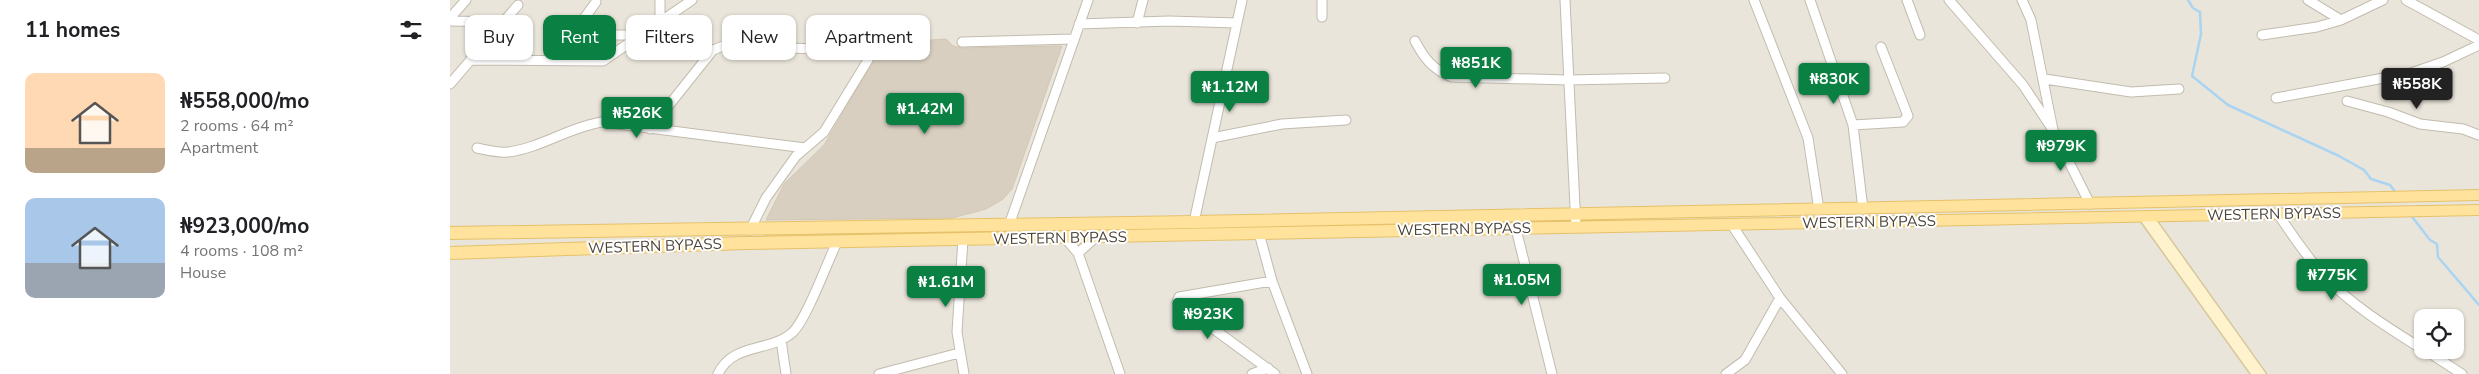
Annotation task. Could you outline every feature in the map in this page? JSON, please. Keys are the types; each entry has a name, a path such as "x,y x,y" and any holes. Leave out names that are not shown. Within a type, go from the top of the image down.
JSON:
{"main road":[{"name":"WESTERN BYPASS","path":"450,253 963,239 1516,229 1575,221 1819,210 2479,195"},
{"name":"WESTERN BYPASS","path":"450,233 1194,222 1575,221 1732,224 2479,210"}],"street":[{"path":"450,20 466,0"},
{"path":"660,0 660,15"},
{"path":"669,15 692,0"},
{"path":"1009,225 1088,0"},
{"path":"1137,23 1143,0"},
{"path":"1194,222 1242,0"},
{"path":"1322,0 1322,17"},
{"path":"1565,0 1575,221"},
{"path":"1754,0 1808,138 1819,210"},
{"path":"1810,0 1853,125 1863,209"},
{"path":"1907,0 1920,35"},
{"path":"1949,0 2023,85 2053,130 2090,204"},
{"path":"2022,0 2031,20 2045,79 2053,130"},
{"path":"2308,0 2341,20"},
{"path":"2262,35 2317,27 2341,20 2383,0"},
{"path":"2406,0 2479,40"},
{"path":"596,2 572,34 626,35"},
{"path":"510,15 518,5"},
{"path":"450,20 465,21"},
{"path":"1079,24 1169,21 1237,23"},
{"path":"962,42 1074,39"},
{"path":"1415,41 1427,63 1440,73 1452,77 1568,80 1666,78"},
{"path":"450,84 470,60 599,62 607,59 626,45"},
{"path":"2276,98 2411,73 2443,62 2479,45"},
{"path":"650,129 713,50 723,46 845,49 865,54 868,60 854,86 824,132 796,156 766,198 750,230"},
{"path":"1853,125 1902,122 1908,116 1881,47"},
{"path":"2045,79 2131,92 2179,89"},
{"path":"2347,101 2388,112 2420,124 2463,128 2479,135"},
{"path":"1212,138 1282,124 1346,120"},
{"path":"477,148 509,152 547,140 588,123 602,122 805,148"},
{"path":"2278,214 2317,268 2335,287 2353,302 2414,342"},
{"path":"2146,217 2256,373"},
{"path":"1732,224 1780,298 1842,374"},
{"path":"1516,229 1552,374"},
{"path":"1259,233 1272,282 1307,374"},
{"path":"1065,238 1078,253 1120,374"},
{"path":"1078,253 1095,238"},
{"path":"963,239 957,332 964,374"},
{"path":"718,374 725,359 733,354 781,340 799,324 837,242"},
{"path":"1271,371 1177,302 1179,297 1272,282"},
{"path":"1729,374 1745,360 1780,298"},
{"path":"781,340 786,374"},
{"path":"879,374 959,353"},
{"path":"2439,359 2462,374"},
{"path":"1252,374 1271,371"}],"shaded area":[{"path":"450,0 2479,0 2479,374 450,374"}],"building":[{"path":"946,39 953,46 962,48 1062,46 1012,189 1003,199 986,209 952,218 766,220 784,184 824,145 874,60 930,60 930,40"}],"waterway":[{"path":"2188,0 2193,8 2200,12 2201,34 2192,76 2228,105 2339,156 2364,170 2371,179 2390,185 2396,193"},
{"path":"2410,214 2430,240 2437,244 2438,257 2479,305"}]}
